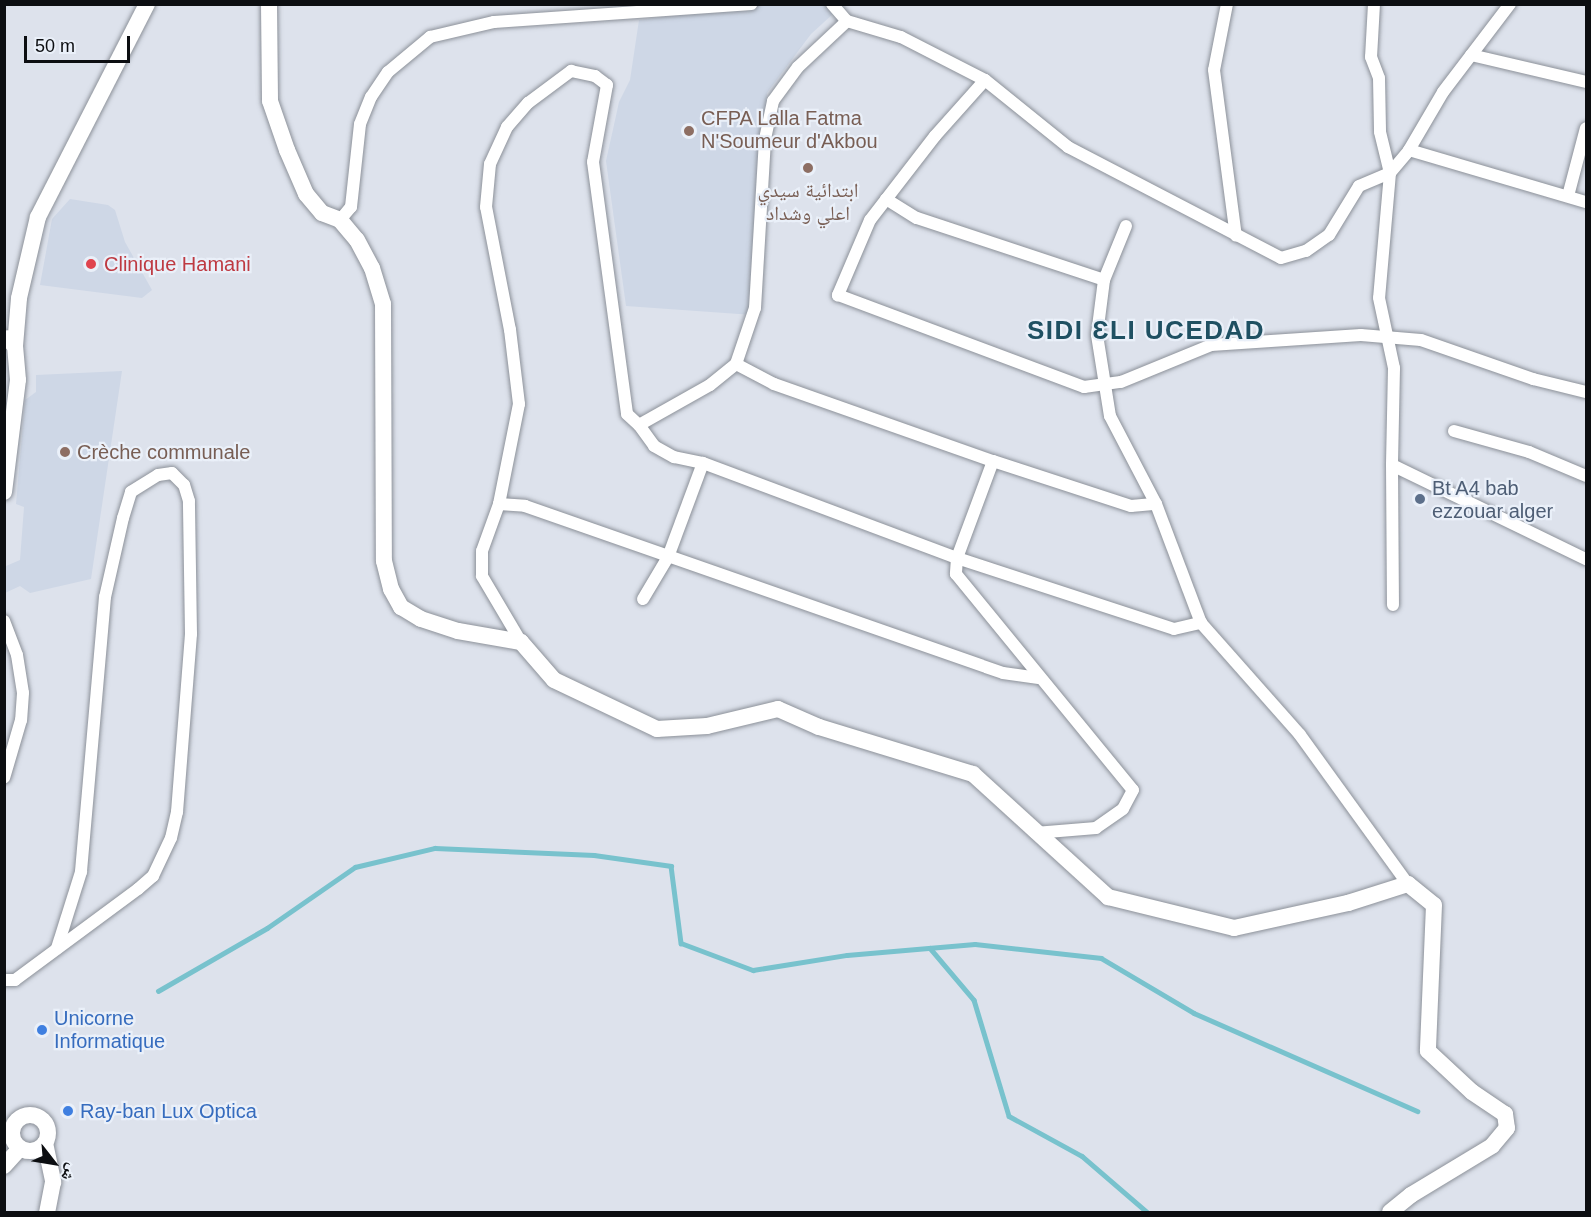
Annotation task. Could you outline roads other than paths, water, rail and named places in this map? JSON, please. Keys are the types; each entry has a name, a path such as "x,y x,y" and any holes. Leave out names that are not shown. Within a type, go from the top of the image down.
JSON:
{"street":[{"path":"4,492 18,380 10,341 38,217 147,4"},
{"path":"268,4 270,101 306,194 322,213 340,220 357,240 372,267 383,304 381,493 384,561 391,589 400,607 421,620 458,631 521,642"},
{"path":"340,220 351,207 360,124 371,97 388,72 430,37 495,22 751,4"},
{"path":"832,4 847,21 901,37 985,80 1068,147 1281,258 1306,251 1329,235 1359,186 1390,173 1409,150 1443,92 1510,4"},
{"path":"1227,4 1214,70 1236,236"},
{"path":"1374,4 1371,57 1379,78 1380,132 1390,173 1378,298 1384,335 1394,368 1393,605"},
{"path":"639,425 710,385 736,364 755,308 765,140 772,101 798,67 847,21"},
{"path":"1471,55 1587,82"},
{"path":"1201,623 1174,629 957,558 703,463 674,457 654,446 639,425 627,414 593,162 607,85 595,76 571,71 528,103 507,127 490,164 486,207 510,330 519,404 499,504 482,551 482,576 521,642 554,680 657,729 707,726 778,709 819,727 973,774 1035,833 1108,897 1234,928 1348,903 1408,884"},
{"path":"985,80 870,220 838,295 1084,387 1103,387 1211,345 1269,339 1384,335 1421,340 1533,379 1587,392"},
{"path":"1568,196 1587,128"},
{"path":"1409,150 1587,202"},
{"path":"886,199 917,218 1104,280"},
{"path":"1126,226 1104,280 1097,335 1103,387 1110,416 1156,504 1201,623 1300,735 1408,884 1434,905 1428,1052 1472,1092 1501,1109 1505,1114 1507,1128 1492,1146 1411,1195 1390,1212"},
{"path":"736,364 774,384 993,461 1131,506 1156,504"},
{"path":"1454,431 1529,452 1587,476"},
{"path":"993,461 957,558 956,574 1133,790 1123,809 1096,828 1035,833"},
{"path":"643,599 668,557 703,463"},
{"path":"1392,465 1587,559"},
{"path":"4,980 15,980 153,876 171,838 177,812 191,634 189,501 184,485 172,473 158,475 131,492 123,518 105,597 81,872 57,948"},
{"path":"499,504 525,506 1003,673 1040,678"},
{"path":"4,621 17,655 23,693 21,720 4,778"},
{"path":"4,1166 12,1145 10,1117 33,1114 43,1120 48,1131 45,1143 53,1182 47,1212"},
{"path":"12,1145 35,1150 45,1143"}],"waterway":[{"path":"158,991 267,928 355,867 435,848 594,855 671,866 681,943 753,970 847,955 975,944 1101,958 1194,1013 1417,1111"},
{"path":"930,948 974,1000 1009,1116 1082,1156 1147,1212"}],"place":[{"name":"CFPA Lalla Fatma N'Soumeur d'Akbou","path":"689,131"},
{"name":"ابتدائية سيدي اعلي وشداد","path":"808,168"},
{"name":"Clinique Hamani","path":"91,264"},
{"name":"Crèche communale","path":"65,452"},
{"name":"Bt A4 bab ezzouar alger","path":"1420,499"},
{"name":"Unicorne Informatique","path":"42,1030"},
{"name":"Ray-ban Lux Optica","path":"68,1111"}],"district":[{"name":"SIDI ƐLI UCEDAD","path":"1146,331"}]}
